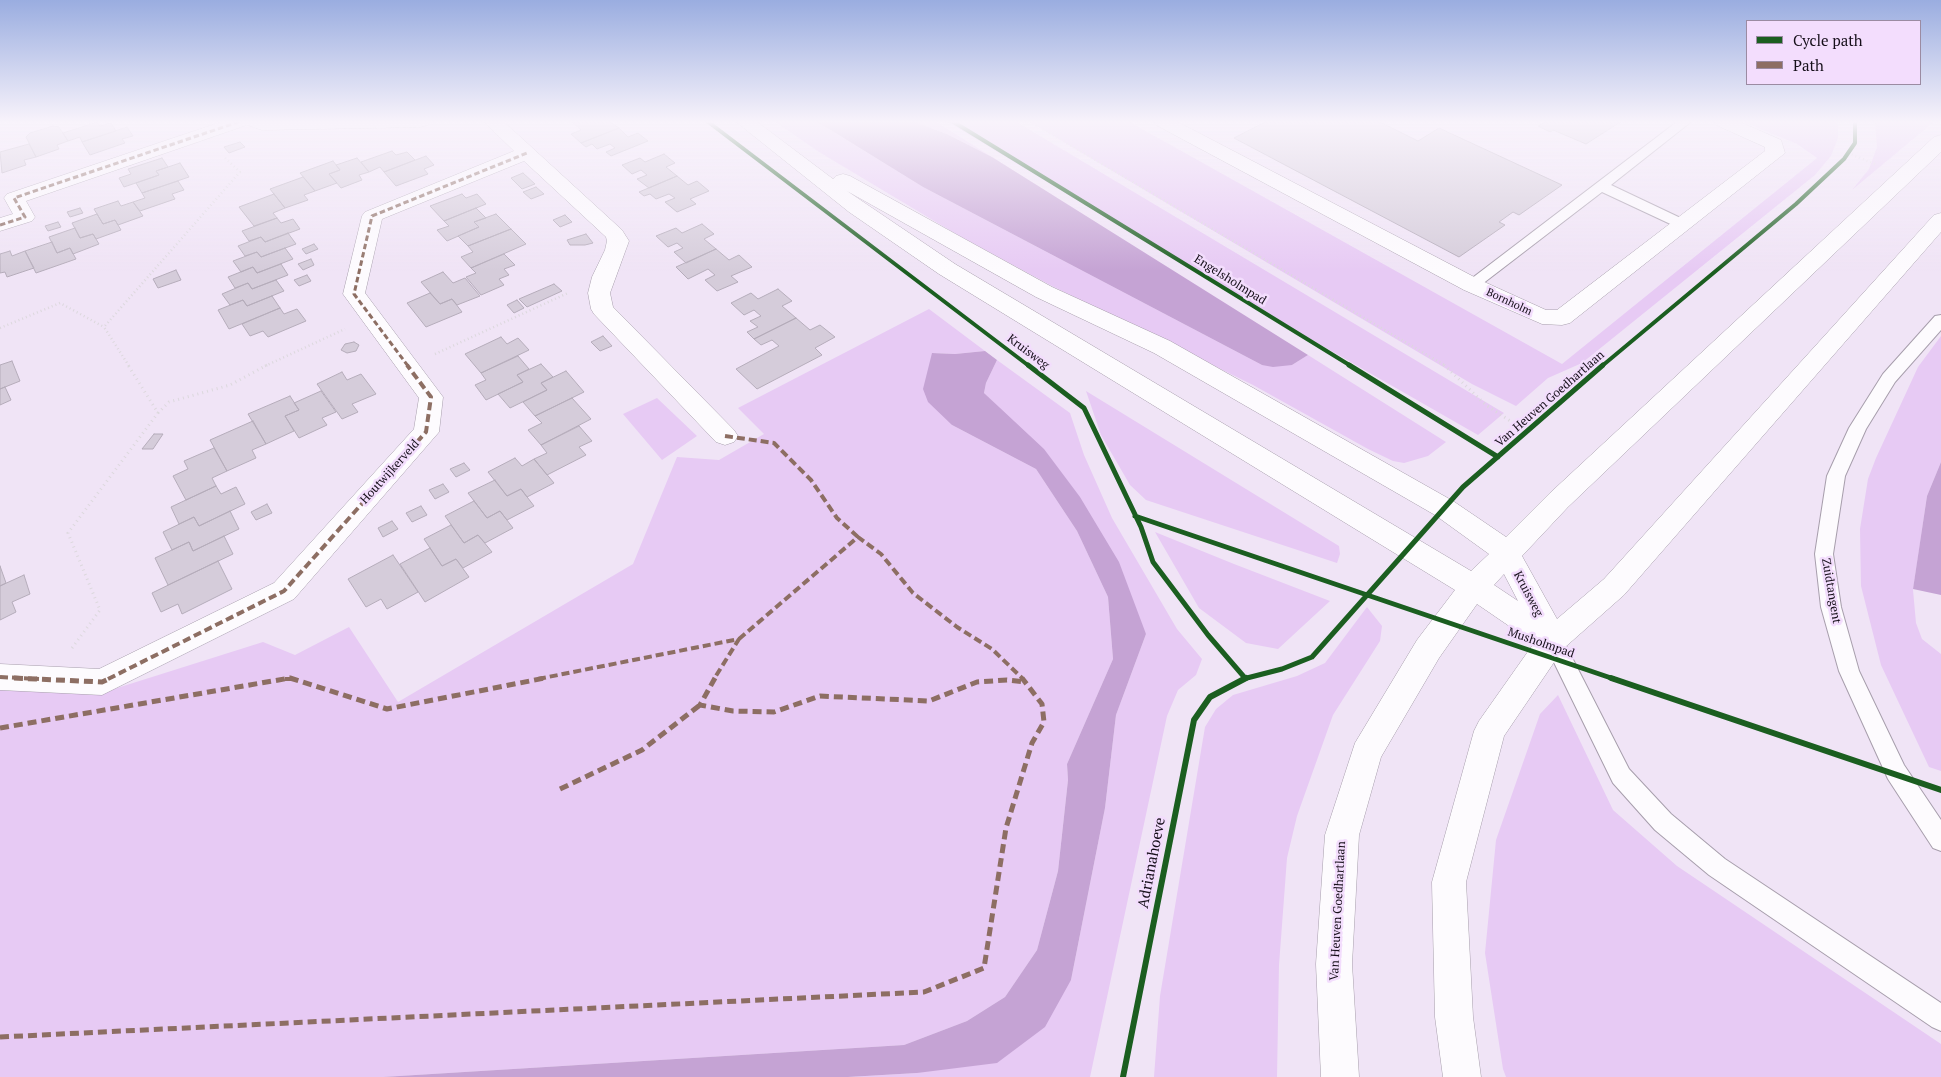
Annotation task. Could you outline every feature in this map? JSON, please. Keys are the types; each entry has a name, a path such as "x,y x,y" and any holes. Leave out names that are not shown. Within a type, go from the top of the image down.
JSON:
{"street":[{"path":"0,225 25,216 14,198 93,171"},
{"name":"Houtwijkerveld","path":"0,677 102,682 284,591 426,432 431,397 354,294 372,216 482,171"},
{"path":"547,171 615,234 618,241 616,250 603,277 599,293 602,309 725,436"},
{"name":"Kruisweg","path":"811,171 856,208 947,269 1474,587 1553,640"},
{"name":"Kruisweg","path":"824,171 855,186 895,211 1044,292 1170,352 1444,508 1506,552 1553,640"},
{"name":"Bornholm","path":"1258,171 1472,285 1542,317 1562,318 1752,171"},
{"name":"Van Heuven Goedhartlaan","path":"1340,1077 1334,964 1342,835 1366,753 1428,649 1474,587 1506,552 1909,171"},
{"path":"1462,1077 1454,1017 1449,882 1490,731 1553,640 1614,587 1941,220"}],"lane":[{"path":"1472,285 1620,171"},
{"path":"1601,186 1684,224"},
{"name":"Zuidtangent","path":"1941,320 1889,378 1858,428 1836,476 1824,554 1831,607 1849,672 1896,772 1941,840"},
{"path":"1553,640 1588,714 1621,776 1663,822 1717,867 1941,1018"}],"path":[{"path":"104,328 239,171"},
{"path":"1115,171 1446,366 1486,405 1528,432"},
{"path":"408,366 603,277"},
{"path":"0,328 60,303 104,328 158,413"},
{"path":"50,679 100,610 68,533 158,413 169,402 230,384 321,338 372,319"}],"shaded area":[{"path":"851,171 897,171 923,187 1262,365 1292,365 1308,355 1446,442 1428,456 1404,463 1393,461 1253,385 1052,286 961,237"},
{"path":"897,171 1015,171 1308,355 1292,365 1273,367 1262,365 923,187"},
{"path":"1029,171 1099,171 1504,413 1478,435 1251,305"},
{"path":"1113,171 1218,171 1562,364 1801,171 1818,171 1582,363 1548,378 1516,406 1472,384"},
{"path":"1867,171 1875,171 1852,190"},
{"path":"929,309 985,351 955,354 932,353 952,425 1036,469 1077,531 1108,597 1113,659 1067,764 1068,780 1058,871 1037,950 1005,997 967,1021 904,1045 383,1077 0,1077 0,681 70,689 95,695 263,642 295,655 349,627 398,702 633,564 677,457 719,460 764,434 738,408"},
{"path":"1941,336 1941,462 1927,496 1913,590 1916,623 1922,639 1941,654 1941,771 1929,767 1881,665 1861,586 1860,529 1868,479 1876,458 1918,367"},
{"path":"985,351 997,360 986,383 984,393 1044,449 1080,497 1119,562 1146,634 1116,715 1105,808 1071,980 1045,1027 997,1063 917,1073 848,1077 383,1077 904,1045 967,1021 1005,997 1037,950 1058,871 1068,780 1067,764 1113,659 1108,597 1077,531 1036,469 952,425 928,402 923,389 932,353 955,354"},
{"path":"997,360 1070,413 1084,455 1112,518 1177,629 1202,659 1196,675 1178,690 1167,716 1090,1077 848,1077 917,1073 1071,980 1105,808 1116,715 1146,634 1000,409 984,393 986,383"},
{"path":"1086,391 1339,546 1340,554 1337,563 1146,500 1130,485 1101,435"},
{"path":"657,398 697,436 662,460 623,414"},
{"path":"1941,462 1941,595 1913,589 1927,496"},
{"path":"1155,532 1330,601 1278,649 1246,643 1199,608"},
{"path":"1367,607 1382,626 1380,641 1333,715 1297,816 1287,858 1279,965 1277,1077 1154,1077 1160,996 1205,727 1216,709 1233,695 1297,676 1325,663"},
{"path":"1558,695 1613,810 1677,866 1941,1044 1941,1077 1506,1077 1503,1069 1485,953 1496,840 1540,714"}],"building":[{"path":"129,171 156,171 159,175 124,187 119,178 131,174"},
{"path":"156,171 185,171 189,177 142,193 136,183 159,175"},
{"path":"305,171 337,171 329,174 337,183 315,191 300,173"},
{"path":"337,171 369,172 359,175 362,180 341,188 329,174"},
{"path":"426,171 428,174 396,186 384,172"},
{"path":"643,171 671,171 677,176 649,188 637,179 647,175"},
{"path":"1297,171 1532,171 1562,185 1519,215 1513,212 1499,222 1505,225 1459,257"},
{"path":"523,173 535,184 522,189 511,178"},
{"path":"677,176 688,185 697,181 709,191 690,199 696,204 677,212 665,202 675,198 669,194 656,199 650,194 644,196 639,192"},
{"path":"303,177 315,191 304,195 308,200 285,208 270,189"},
{"path":"178,181 184,190 172,194 175,199 140,211 133,202 145,198 142,193"},
{"path":"536,187 544,194 531,199 523,192"},
{"path":"274,194 285,208 273,213 277,218 254,226 239,207"},
{"path":"462,194 466,198 477,194 486,204 444,221 430,206"},
{"path":"118,201 121,206 133,202 143,216 118,225 115,220 103,224 94,209"},
{"path":"80,208 83,213 70,217 67,212"},
{"path":"476,208 486,218 474,222 479,227 447,241 437,230 449,226 444,221"},
{"path":"97,214 103,224 115,220 121,230 96,239 93,234 80,238 72,223"},
{"path":"496,214 511,229 468,246 458,236 479,227 474,222"},
{"path":"565,215 572,222 560,227 553,220"},
{"path":"277,218 281,223 293,219 300,229 265,242 261,237 249,241 242,231"},
{"path":"58,222 61,227 48,231 45,226"},
{"path":"702,224 714,234 704,239 716,249 686,263 674,252 683,248 677,243 668,247 656,236 676,228 682,233"},
{"path":"75,228 80,238 93,234 99,244 73,254 70,248 57,253 49,237"},
{"path":"511,229 526,244 471,268 461,257 473,252 468,246"},
{"path":"288,233 296,244 261,257 257,252 245,256 238,246 261,237 265,242"},
{"path":"586,234 593,243 570,245 567,240"},
{"path":"52,242 57,253 70,248 76,259 36,273 25,251"},
{"path":"314,244 318,249 306,254 302,249"},
{"path":"285,248 293,259 257,273 253,267 241,272 233,261 257,252 261,257"},
{"path":"716,249 729,260 739,255 752,267 731,276 738,282 717,291 705,280 715,275 708,269 688,279 676,267"},
{"path":"10,251 12,256 25,251 34,268 7,277 5,272 0,273 0,254"},
{"path":"504,254 515,265 504,269 509,275 499,279 504,285 481,295 466,277 476,273 471,268"},
{"path":"311,259 314,265 303,270 298,264"},
{"path":"281,264 288,275 252,289 248,283 235,288 228,277 253,267 257,273"},
{"path":"176,270 181,280 158,288 153,279"},
{"path":"443,272 453,283 465,278 480,296 457,305 452,299 440,304 421,282"},
{"path":"307,275 311,281 299,286 294,280"},
{"path":"276,280 284,291 247,306 243,300 230,305 222,294 248,283 252,289"},
{"path":"554,284 562,291 527,307 519,299"},
{"path":"778,289 792,301 782,306 796,318 754,339 747,332 758,327 750,321 761,316 754,310 744,315 731,303 751,293 758,299"},
{"path":"430,293 440,304 452,299 462,312 426,327 407,303"},
{"path":"272,296 280,308 229,329 218,310 243,300 247,306"},
{"path":"517,300 524,308 514,313 507,305"},
{"path":"280,308 284,314 297,309 306,321 268,337 263,331 250,336 242,324"},
{"path":"796,318 810,330 820,325 835,337 815,348 822,355 757,389 736,369 779,346 772,340 761,345 754,339"},
{"path":"603,336 612,346 600,351 591,342"},
{"path":"501,337 507,344 518,338 529,350 481,373 465,354"},
{"path":"354,342 359,345 356,351 347,353 341,350 345,344"},
{"path":"518,356 529,369 517,375 523,382 486,400 475,385 486,380 481,373"},
{"path":"12,361 20,381 0,389 0,365"},
{"path":"541,364 553,377 541,383 547,390 510,408 498,394 523,382 517,375"},
{"path":"566,371 584,392 535,416 523,402 547,390 541,383"},
{"path":"342,372 347,380 361,374 376,394 352,404 358,412 342,419 317,384"},
{"path":"5,387 11,400 0,405 0,389"},
{"path":"321,391 336,412 322,418 327,425 299,438 285,416 299,410 294,403"},
{"path":"290,396 299,410 285,416 294,431 266,444 248,414"},
{"path":"572,398 591,419 541,445 528,430 542,423 535,416"},
{"path":"253,421 266,444 252,450 256,458 227,471 210,440"},
{"path":"579,426 592,441 579,447 586,455 547,475 534,459 547,453 541,445"},
{"path":"154,434 163,434 153,449 142,449"},
{"path":"214,448 227,471 212,478 216,486 186,500 173,476 188,469 184,461"},
{"path":"515,458 522,466 534,459 554,483 527,497 521,489 507,496 488,472"},
{"path":"464,463 470,470 456,477 450,469"},
{"path":"495,480 507,496 521,489 534,506 507,520 500,511 487,518 468,493"},
{"path":"443,484 449,492 435,499 429,490"},
{"path":"216,486 221,494 236,487 245,504 199,526 194,517 179,524 171,507"},
{"path":"474,501 487,518 500,511 513,528 485,543 478,535 464,543 445,516"},
{"path":"267,504 272,513 256,520 251,512"},
{"path":"421,506 427,515 412,522 406,513"},
{"path":"230,511 239,529 193,551 189,542 172,550 163,532 194,517 199,526"},
{"path":"392,521 398,529 383,537 378,528"},
{"path":"451,525 464,543 478,535 492,552 463,568 456,559 442,566 424,539"},
{"path":"224,536 233,554 168,585 155,558 189,542 193,551"},
{"path":"430,548 442,566 456,559 469,577 425,602 400,564"},
{"path":"393,555 418,592 387,609 381,599 366,607 348,579"},
{"path":"218,561 232,589 182,614 178,604 161,612 152,593"},
{"path":"0,566 6,583 0,586"},
{"path":"24,575 30,594 12,602 16,612 0,620 0,586"}],"marked path":[{"path":"0,225 25,217 14,198 93,171"},
{"path":"0,677 102,682 284,591 426,432 431,397 354,294 372,216 482,171"},
{"path":"725,436 774,443 811,480 837,518 858,537"},
{"path":"0,1037 623,1005 924,992 984,968 1006,828 1032,743 1044,722 1042,704 1026,682 992,649 957,627 913,593 881,554 858,537 739,639"},
{"path":"0,728 290,678 387,709 739,639 717,673 700,705 733,711 774,712 820,696 929,701 977,682 1007,680 1026,682"},
{"path":"560,789 642,750 700,705"}],"cycle path":[{"path":"773,171 1084,408 1141,527 1153,562 1208,635 1245,678"},
{"name":"Engelsholmpad","path":"1034,171 1498,457"},
{"name":"Adrianahoeve","path":"1123,1077 1194,720 1210,697 1245,678 1282,669 1312,657 1463,487 1622,349 1796,204 1831,171"},
{"name":"Musholmpad","path":"1135,516 1941,790"}]}
